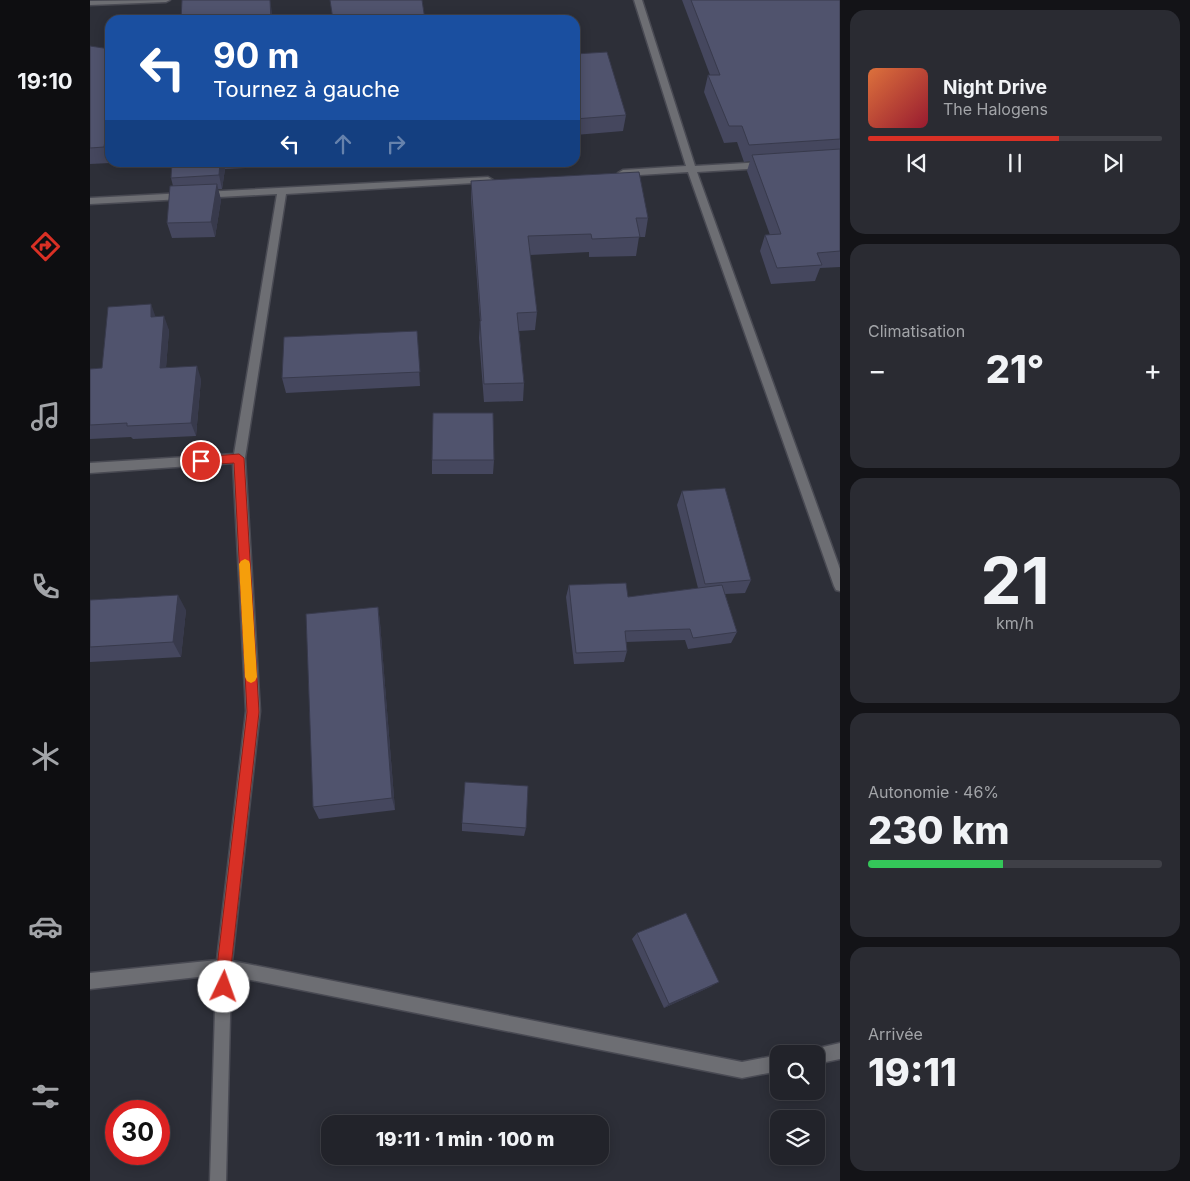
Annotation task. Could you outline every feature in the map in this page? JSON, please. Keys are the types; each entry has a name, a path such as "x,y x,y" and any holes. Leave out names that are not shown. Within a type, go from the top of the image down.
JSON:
{"street":[{"path":"90,3 166,0"},
{"path":"638,0 692,170 840,586"},
{"path":"612,174 771,164"},
{"path":"90,201 502,179"},
{"path":"218,1181 224,967 253,712 239,458 282,190"},
{"path":"90,468 239,458"},
{"path":"90,981 224,967 742,1070 770,1065"},
{"path":"825,1054 840,1051"}],"building":[{"path":"182,0 270,0 271,15 181,15"},
{"path":"330,0 422,0 424,15 332,15"},
{"path":"691,0 840,0 840,139 749,145 742,126 729,126 708,75 720,75"},
{"path":"90,46 105,48 105,140 104,147 90,148"},
{"path":"607,52 626,115 580,119 580,54"},
{"path":"840,149 840,251 817,253 822,265 777,268 765,235 781,234 752,155"},
{"path":"172,167 220,167 219,175 171,178"},
{"path":"639,172 648,218 636,218 640,237 592,239 591,234 528,236 537,312 517,313 524,383 484,384 471,181"},
{"path":"217,184 211,222 167,223 170,186"},
{"path":"151,304 151,317 164,316 160,368 197,366 191,423 127,426 127,423 90,425 90,369 102,368 108,307"},
{"path":"417,331 420,372 282,378 284,337"},
{"path":"433,413 493,413 494,460 432,460"},
{"path":"725,488 751,580 705,584 682,491"},
{"path":"626,583 628,597 722,585 737,632 693,638 690,629 625,631 627,651 576,653 569,585"},
{"path":"178,595 173,642 90,647 90,600"},
{"path":"378,607 392,798 313,807 306,614"},
{"path":"465,782 528,786 526,828 462,823"},
{"path":"686,913 719,982 669,1004 637,933"}],"slow traffic":[{"path":"245,564 251,677"}],"route":[{"path":"201,461 239,458 253,712 224,967 224,987"}]}
